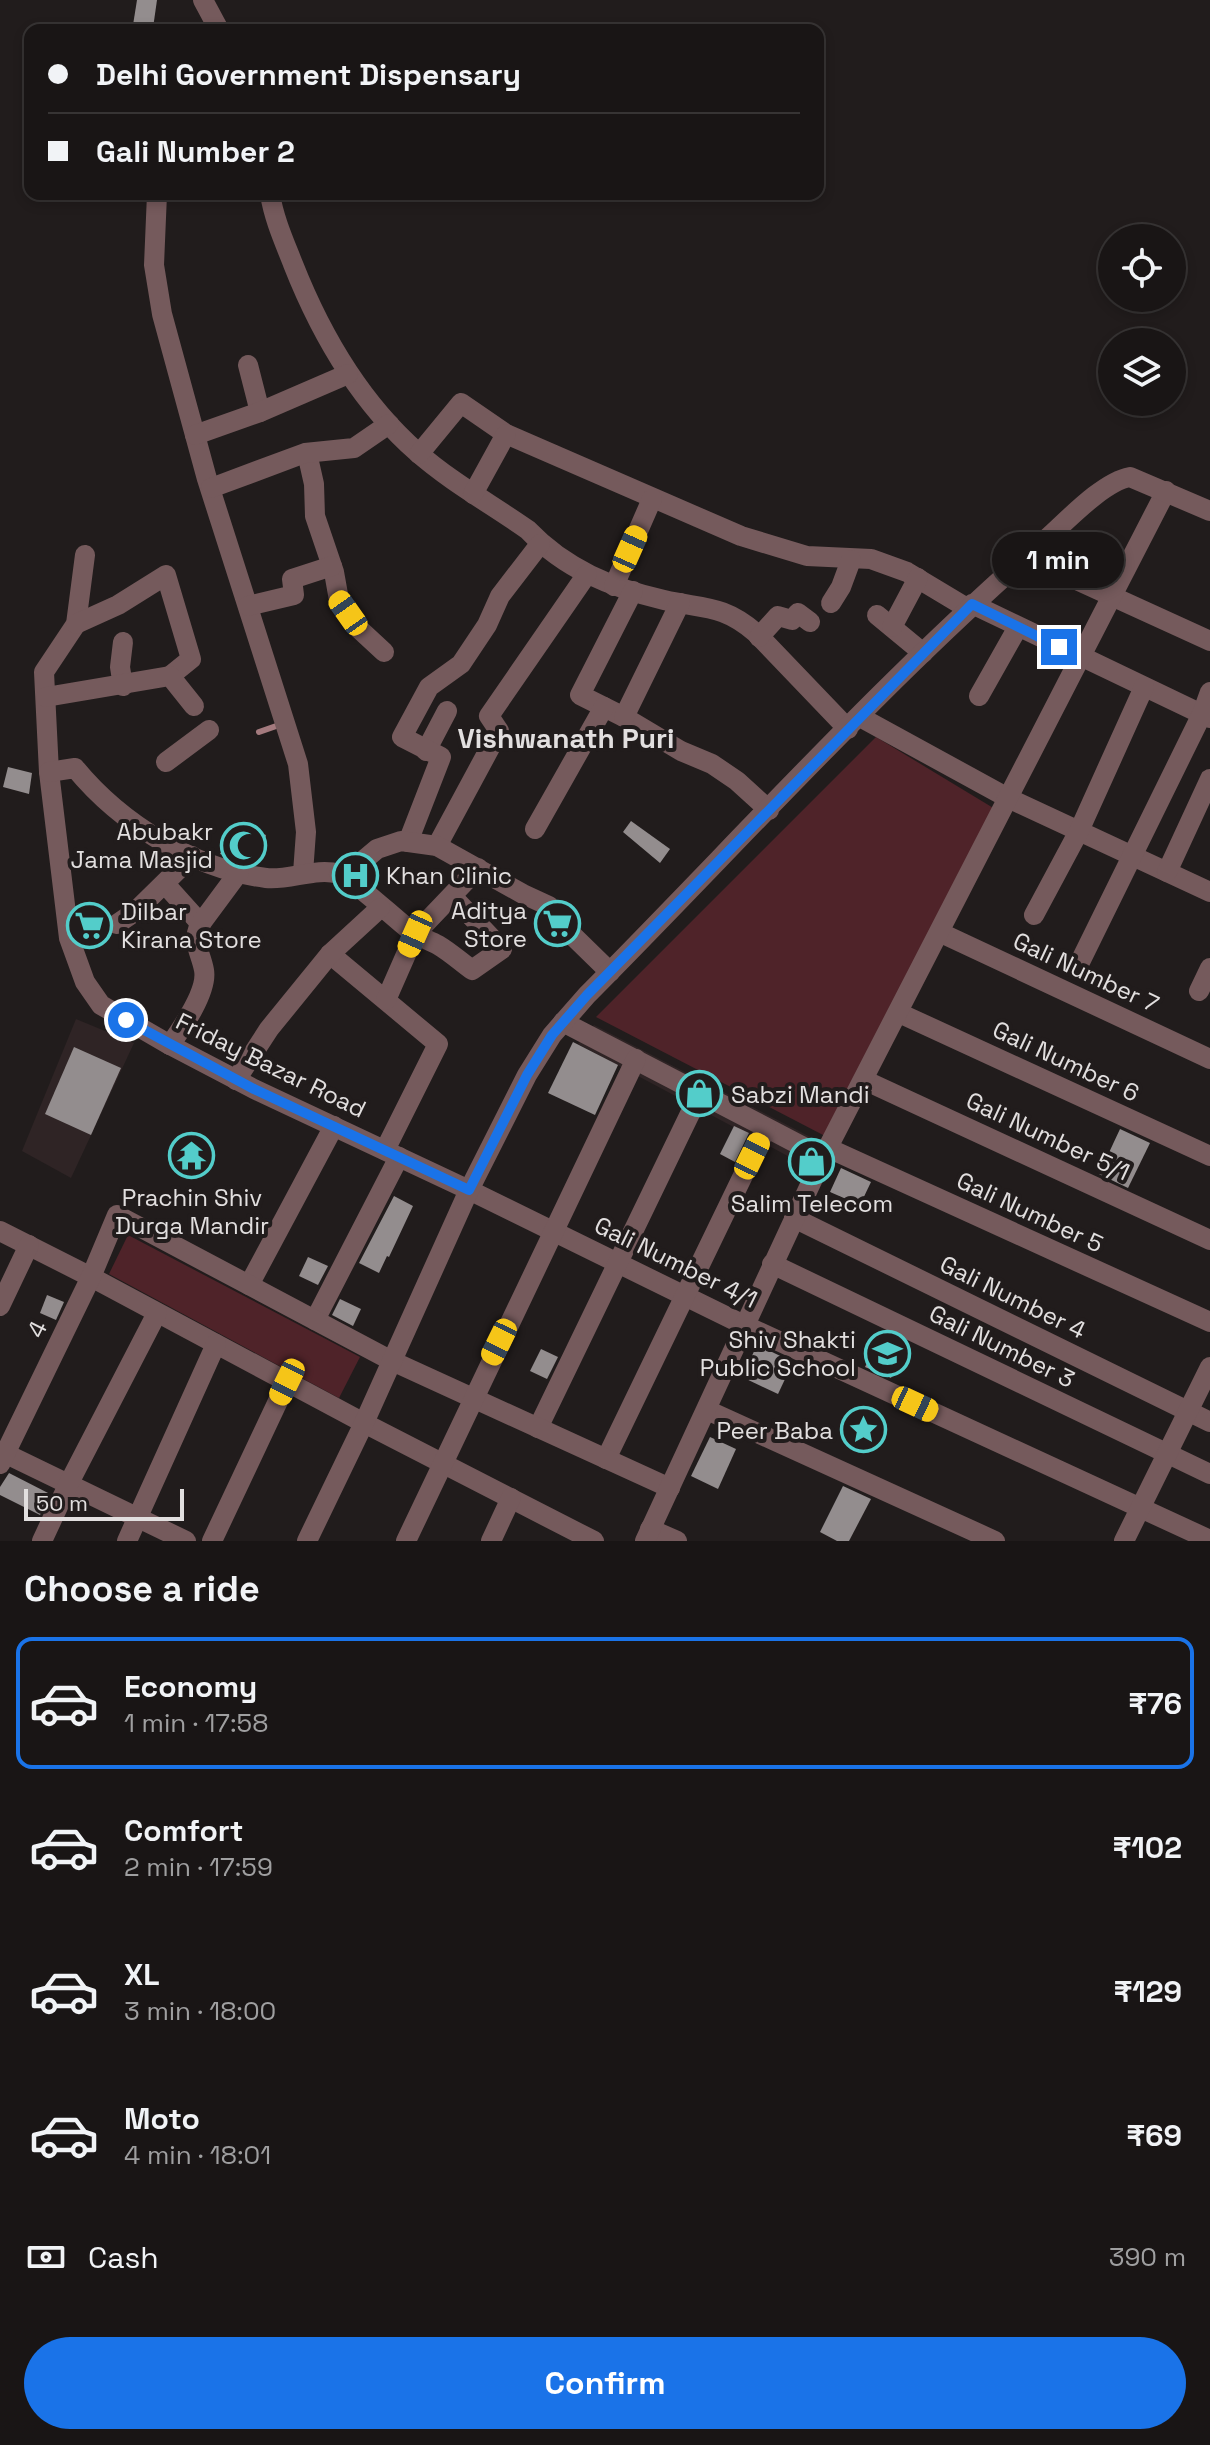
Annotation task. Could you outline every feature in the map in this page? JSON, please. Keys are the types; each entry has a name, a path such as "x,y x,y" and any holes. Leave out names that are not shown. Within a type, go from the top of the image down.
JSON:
{"street":[{"path":"203,0 215,24"},
{"path":"157,200 156,282 164,322 211,488 298,764 306,832 303,873"},
{"path":"271,200 274,216 306,298 327,342 348,374 389,424 419,454 528,530 560,559 587,574 624,588 717,609 740,621 854,723 1210,892"},
{"path":"248,365 260,412"},
{"path":"195,435 260,412 348,374"},
{"path":"419,454 461,403 506,434 757,542 807,556 871,559 907,572 969,606 1206,716"},
{"path":"211,488 307,453 354,448 389,424"},
{"path":"473,494 506,434"},
{"path":"307,453 314,484 315,516 332,566 339,600 357,627 384,652"},
{"path":"307,1541 469,1190 527,1075 563,1022 969,606 1091,500 1115,482 1130,477 1210,511"},
{"path":"677,1541 647,1535 772,1264 1079,656 1166,491"},
{"path":"652,499 624,588 580,695 681,751 712,764 737,781 769,810"},
{"path":"408,842 441,757 402,737 429,687 461,664 487,625 500,596 540,544"},
{"path":"76,624 85,555"},
{"path":"1026,557 1210,641"},
{"path":"831,603 851,560"},
{"path":"248,606 294,595 292,579 332,566"},
{"path":"437,846 499,731 489,716 587,574"},
{"path":"46,697 170,676 191,659 166,575 118,605 76,624"},
{"path":"918,578 885,621 923,653"},
{"path":"624,717 680,603"},
{"path":"759,637 778,616 787,621 798,613 810,622"},
{"name":"Friday Bazar Road","path":"76,624 44,672 49,772 69,938 85,982 101,1005 170,1045 236,1080 469,1190"},
{"path":"979,696 1018,627"},
{"path":"123,642 120,667 123,686"},
{"path":"170,676 194,706"},
{"path":"1034,915 1079,831 1144,687"},
{"path":"1079,964 1206,716 1210,692"},
{"path":"535,829 604,707"},
{"path":"426,751 447,711"},
{"path":"166,762 209,730"},
{"path":"49,772 75,768 94,792 126,818 169,845 239,872 270,879 303,873 339,874 358,865 377,849 401,841 437,846 549,906 568,931 610,972"},
{"path":"1167,872 1210,779"},
{"path":"117,924 136,911 192,856"},
{"path":"386,1000 415,934 478,868"},
{"path":"170,1045 195,1008 204,979 204,969 195,945 196,935 239,872"},
{"path":"339,874 415,934 438,945 472,970 502,949 452,896"},
{"path":"165,884 201,924"},
{"path":"236,1080 269,1029 330,954 380,908"},
{"name":"Gali Number 7","path":"941,933 1210,1059"},
{"path":"315,1320 392,1154 438,1044 330,954"},
{"path":"1199,991 1210,968"},
{"name":"Gali Number 6","path":"899,1013 1210,1156"},
{"name":"Gali Number 5","path":"563,1022 766,1128 1210,1322"},
{"path":"406,1541 636,1059"},
{"name":"Gali Number 5/1","path":"864,1080 1210,1240"},
{"path":"538,1428 700,1093"},
{"path":"334,1126 249,1285 392,1361 670,1488"},
{"path":"606,1459 766,1128"},
{"name":"Gali Number 4/1","path":"469,1190 746,1326 1210,1540"},
{"name":"4","path":"2,1456 91,1277 117,1215 249,1285"},
{"name":"Gali Number 4","path":"794,1218 1210,1422"},
{"path":"0,1231 511,1498 581,1538"},
{"path":"0,1306 29,1245"},
{"name":"Gali Number 3","path":"772,1264 1210,1474"},
{"path":"42,1541 157,1313"},
{"path":"127,1541 216,1344"},
{"path":"1124,1541 1210,1367"},
{"path":"212,1541 287,1382"},
{"path":"707,1410 995,1541"},
{"path":"2,1456 69,1483 186,1541"},
{"path":"491,1541 511,1498"}],"shaded area":[{"path":"876,737 995,809 825,1136 596,1017"},
{"path":"76,1019 134,1043 71,1178 22,1151"},
{"name":"Sabzi Mandi","path":"594,1025 824,1144 812,1169 578,1044"},
{"path":"128,1235 360,1357 339,1398 109,1274"}],"building":[{"path":"137,0 157,0 154,24 133,24"},
{"path":"8,767 32,773 29,794 3,787"},
{"path":"631,821 670,849 660,863 623,832"},
{"name":"Abubakr Jama Masjid","path":"237,824 266,835 259,863 220,854"},
{"path":"573,1042 618,1065 595,1115 548,1093"},
{"path":"74,1047 121,1068 91,1135 45,1114"},
{"path":"734,1126 749,1133 735,1162 720,1154"},
{"path":"1120,1129 1150,1143 1128,1188 1099,1174"},
{"path":"841,1168 871,1182 860,1205 830,1192"},
{"path":"394,1196 413,1206 379,1273 359,1263"},
{"path":"308,1257 328,1266 318,1285 299,1276"},
{"path":"47,1295 64,1302 56,1320 40,1313"},
{"path":"340,1299 361,1309 353,1326 332,1315"},
{"name":"Shiv Shakti Public School","path":"883,1331 907,1343 891,1378 865,1367"},
{"path":"757,1345 793,1362 778,1394 742,1377"},
{"path":"541,1349 558,1357 547,1379 530,1371"},
{"path":"710,1437 736,1449 718,1489 691,1476"},
{"path":"9,1473 50,1494 40,1515 0,1495 0,1487"},
{"path":"843,1486 871,1499 849,1541 837,1541 820,1532"}],"waterway":[{"path":"259,732 282,724"}],"place":[{"name":"Abubakr Jama Masjid","path":"244,845"},
{"name":"Khan Clinic","path":"355,875"},
{"name":"Aditya Store","path":"558,924"},
{"name":"Dilbar Kirana Store","path":"90,925"},
{"name":"Sabzi Mandi","path":"700,1094"},
{"name":"Prachin Shiv Durga Mandir","path":"192,1155"},
{"name":"Salim Telecom","path":"812,1161"},
{"name":"Shiv Shakti Public School","path":"887,1353"},
{"name":"Peer Baba","path":"864,1430"}],"district":[{"name":"Vishwanath Puri","path":"566,738"}],"route":[{"path":"126,1020 254,1089 469,1190 527,1075 552,1035 587,995 972,604 1059,647"}]}
